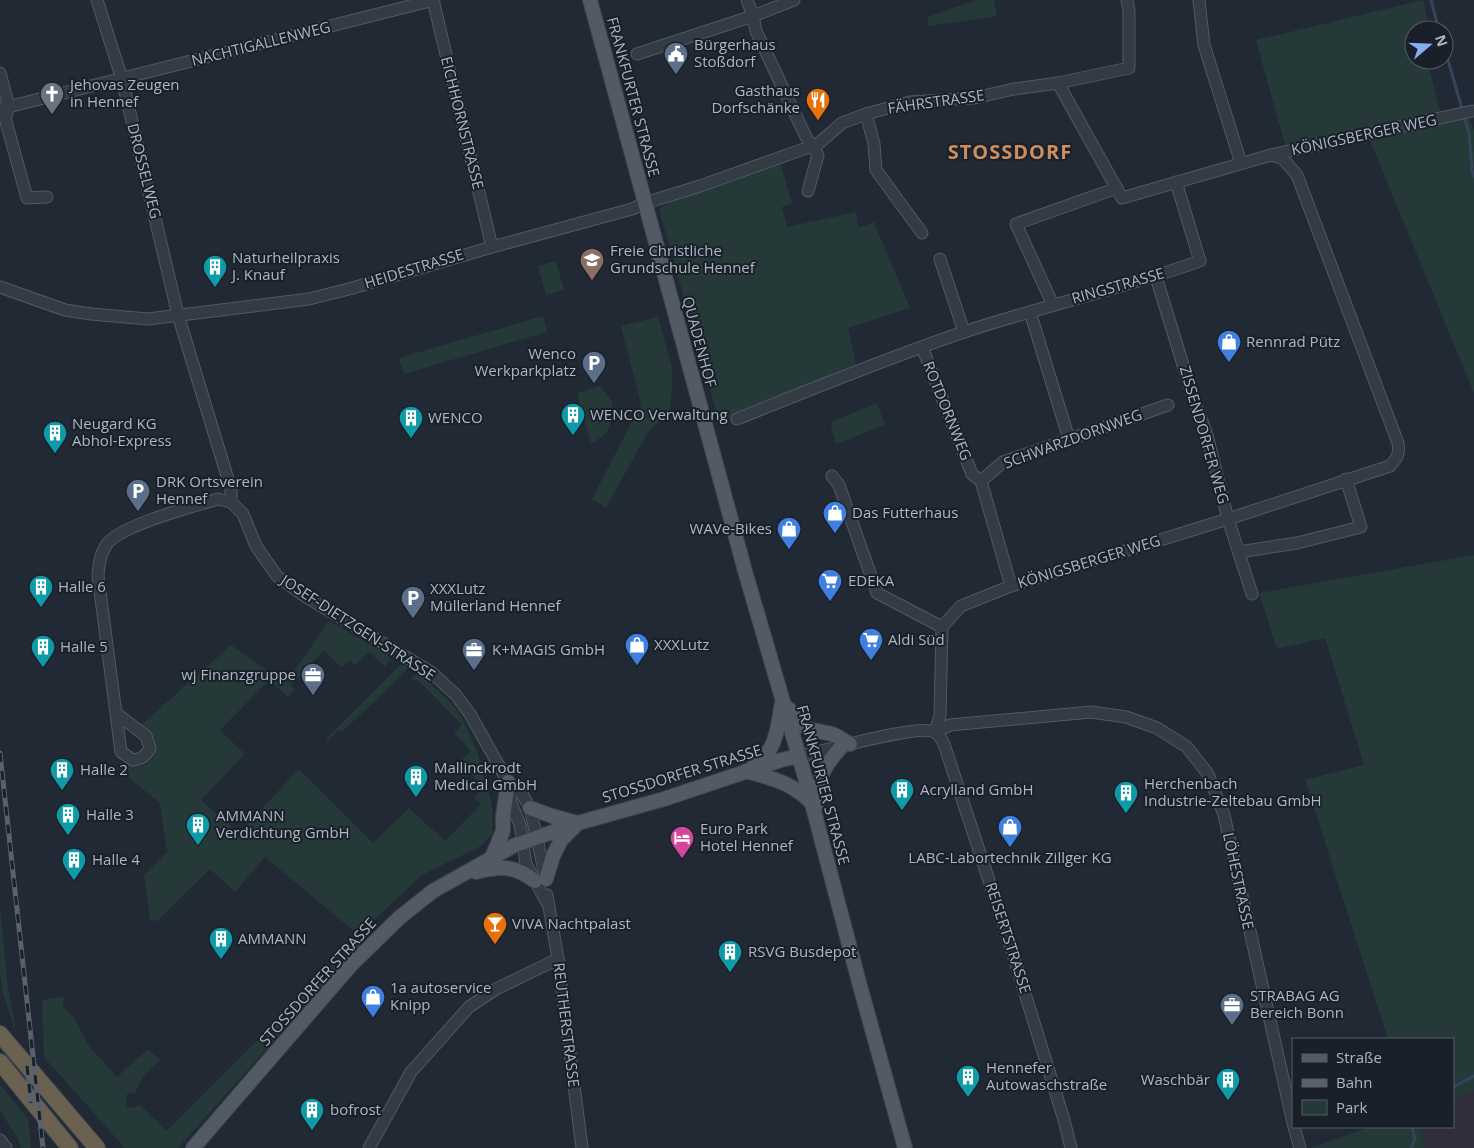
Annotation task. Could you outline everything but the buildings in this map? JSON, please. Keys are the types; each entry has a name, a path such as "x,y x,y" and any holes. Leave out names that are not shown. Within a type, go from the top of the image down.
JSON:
{"highway":[{"path":"0,1034 97,1148"},
{"path":"0,1062 70,1148"}],"main road":[{"name":"FRANKFURTER STRASSE","path":"590,0 646,203"},
{"name":"QUADENHOF","path":"646,203 707,431"},
{"name":"FRANKFURTER STRASSE","path":"707,431 754,602 783,697 905,1148"},
{"path":"783,697 794,718 806,729 833,734 846,745 827,763 821,775 813,808"},
{"path":"746,772 764,759 776,739 783,697"},
{"name":"STOSSDORFER STRASSE","path":"193,1148 351,965 419,902 456,877 492,857 537,837 799,756"},
{"path":"746,772 786,783 802,793 813,808"},
{"path":"492,857 503,831 508,782"},
{"path":"456,877 495,867 510,868 540,880 561,840 578,824 530,808"}],"street":[{"name":"DROSSELWEG","path":"97,0 122,79 178,315"},
{"name":"NACHTIGALLENWEG","path":"4,108 433,0"},
{"name":"EICHHORNSTRASSE","path":"433,0 492,247"},
{"path":"747,0 756,31 806,137 818,155 808,191"},
{"path":"637,54 753,16 794,0"},
{"name":"FÄHRSTRASSE","path":"646,203 818,144 842,123 866,114 910,102 974,98 1014,88 1058,83 1129,68 1129,11 1127,0"},
{"path":"1058,83 1122,198 1241,163 1204,45 1199,0"},
{"path":"0,72 5,118 27,198 47,197"},
{"name":"KÖNIGSBERGER WEG","path":"1241,163 1472,111"},
{"path":"866,114 874,144 876,170 922,233"},
{"name":"KÖNIGSBERGER WEG","path":"942,627 961,606 1011,586 1228,519 1390,466 1397,458 1400,452 1398,443 1297,175 1282,158 1271,155"},
{"name":"RINGSTRASSE","path":"737,419 861,369 964,332 1156,277 1200,261 1176,182"},
{"path":"1053,305 1016,224 1117,188"},
{"name":"HEIDESTRASSE","path":"0,287 65,310 148,318 309,299 492,247 611,216 632,210 646,203"},
{"path":"940,260 964,332"},
{"name":"ZISSENDORFER WEG","path":"1156,277 1192,394 1207,435 1228,519 1252,594"},
{"path":"1030,312 1069,439"},
{"path":"117,714 98,576 100,555 108,542 119,533 135,526 218,499 231,502 231,489 178,315"},
{"name":"ROTDORNWEG","path":"922,348 972,474 981,481 1011,586"},
{"name":"SCHWARZDORNWEG","path":"981,481 1003,462 1168,405"},
{"path":"832,476 839,485 877,593 942,627 940,716 935,732"},
{"path":"1239,552 1297,543 1361,527 1346,479"},
{"name":"JOSEF-DIETZGEN-STRASSE","path":"231,502 243,514 256,546 277,576 306,598 431,672 456,695 470,714 508,782 511,804 520,825 524,842"},
{"name":"LÖHESTRASSE","path":"799,756 925,729 935,732 950,725 1091,712 1126,717 1158,728 1187,747 1208,774 1224,815 1292,1119"},
{"name":"REISERTSTRASSE","path":"935,732 944,744 1007,935 1071,1148"},
{"path":"508,782 522,794 530,808"},
{"name":"REUTHERSTRASSE","path":"530,808 537,837 540,880 547,903 558,959 582,1148"},
{"name":"REUTHERSTRASSE","path":"524,842 526,864 540,880"},
{"path":"369,1148 410,1072 469,1007 496,989 558,959"},
{"path":"1294,1128 1300,1148"},
{"path":"0,1140 6,1148"}],"shaded area":[{"path":"1474,1090 1474,1148 1425,1148 1421,1128 1454,1128 1454,1101"}],"green space":[{"path":"977,0 994,0 997,16 929,26 927,17"},
{"path":"1423,0 1428,20 1404,20 1404,70 1430,70 1441,115 1285,145 1256,40"},
{"path":"1469,117 1474,130 1474,393 1369,138"},
{"path":"780,162 792,203 782,207 787,227 856,212 858,228 874,222 910,308 848,328 856,364 728,419 718,418 659,209 667,203"},
{"path":"556,261 564,290 546,295 538,266"},
{"path":"543,316 547,332 404,374 399,358"},
{"path":"658,317 672,367 669,415 649,430 606,508 592,499 641,404 621,326"},
{"path":"600,386 613,403 611,422 607,431 591,443 577,393"},
{"path":"877,403 885,425 836,444 831,426 833,421"},
{"path":"1474,555 1474,1090 1454,1101 1454,1038 1388,1038 1305,780 1364,765 1325,638 1277,649 1259,593"},
{"path":"329,621 392,657 385,667 369,652 355,665 350,661 341,667 324,650 291,685 295,690 288,697 271,681 276,675 287,681"},
{"path":"231,645 274,675 220,730 245,754 201,800 239,833 299,769 373,843 409,808 445,841 481,804 474,797 484,788 459,762 471,751 454,733 462,725 419,681 412,680 412,677 418,672 457,710 465,724 477,751 492,804 493,834 479,847 422,875 371,923 362,928 364,940 178,1148 125,1148 44,1057 42,1000 64,997 63,1006 74,1018 89,1046 117,1077 148,1049 160,1060 144,1075 134,1094 131,1092 127,1094 126,1099 127,1107 140,1105 167,1131 354,944 355,932 265,857 235,892 210,869 157,921 150,920 144,875 167,852 160,803 127,776 125,764 136,766 144,765 150,761 154,756 155,748 153,741 140,726"},
{"path":"401,664 406,664 408,668 404,673 342,732 339,729 328,741 326,739"},
{"path":"0,906 7,980 16,1034 2,989 0,974"},
{"path":"0,1084 28,1119 31,1148 21,1148 17,1137 0,1111"},
{"path":"1366,1128 1421,1128 1425,1148 1311,1148"}],"waterway":[{"path":"1431,0 1436,20"},
{"path":"1451,70 1469,133 1474,176"},
{"path":"1454,1086 1474,1076"},
{"path":"1411,1148 1415,1139 1412,1128"}],"railway":[{"path":"0,753 43,1148"},
{"path":"27,1066 31,1103"}],"place":[{"name":"Bürgerhaus Stoßdorf","path":"676,75"},
{"name":"Jehovas Zeugen in Hennef","path":"52,115"},
{"name":"Gasthaus Dorfschänke","path":"818,121"},
{"name":"Freie Christliche Grundschule Hennef","path":"592,281"},
{"name":"Naturheilpraxis J. Knauf","path":"215,288"},
{"name":"Rennrad Pütz","path":"1229,363"},
{"name":"Wenco Werkparkplatz","path":"594,384"},
{"name":"WENCO Verwaltung","path":"573,436"},
{"name":"WENCO","path":"411,439"},
{"name":"Neugard KG Abhol-Express","path":"55,454"},
{"name":"DRK Ortsverein Hennef","path":"138,512"},
{"name":"Das Futterhaus","path":"835,534"},
{"name":"WAVe-Bikes","path":"789,550"},
{"name":"EDEKA","path":"830,602"},
{"name":"Halle 6","path":"41,608"},
{"name":"XXXLutz Müllerland Hennef","path":"413,619"},
{"name":"Aldi Süd","path":"871,661"},
{"name":"XXXLutz","path":"637,666"},
{"name":"Halle 5","path":"43,668"},
{"name":"K+MAGIS GmbH","path":"474,671"},
{"name":"wj Finanzgruppe","path":"313,696"},
{"name":"Halle 2","path":"62,791"},
{"name":"Mallinckrodt Medical GmbH","path":"416,798"},
{"name":"Acrylland GmbH","path":"902,811"},
{"name":"Herchenbach Industrie-Zeltebau GmbH","path":"1126,814"},
{"name":"Halle 3","path":"68,836"},
{"name":"AMMANN Verdichtung GmbH","path":"198,846"},
{"name":"LABC-Labortechnik Zillger KG","path":"1010,848"},
{"name":"Euro Park Hotel Hennef","path":"682,859"},
{"name":"Halle 4","path":"74,881"},
{"name":"VIVA Nachtpalast","path":"495,945"},
{"name":"AMMANN","path":"221,960"},
{"name":"RSVG Busdepot","path":"730,973"},
{"name":"1a autoservice Knipp","path":"373,1018"},
{"name":"STRABAG AG Bereich Bonn","path":"1232,1026"},
{"name":"Hennefer Autowaschstraße","path":"968,1098"},
{"name":"Waschbär","path":"1228,1101"},
{"name":"bofrost","path":"312,1131"}],"district":[{"name":"STOSSDORF","path":"1010,152"}]}
